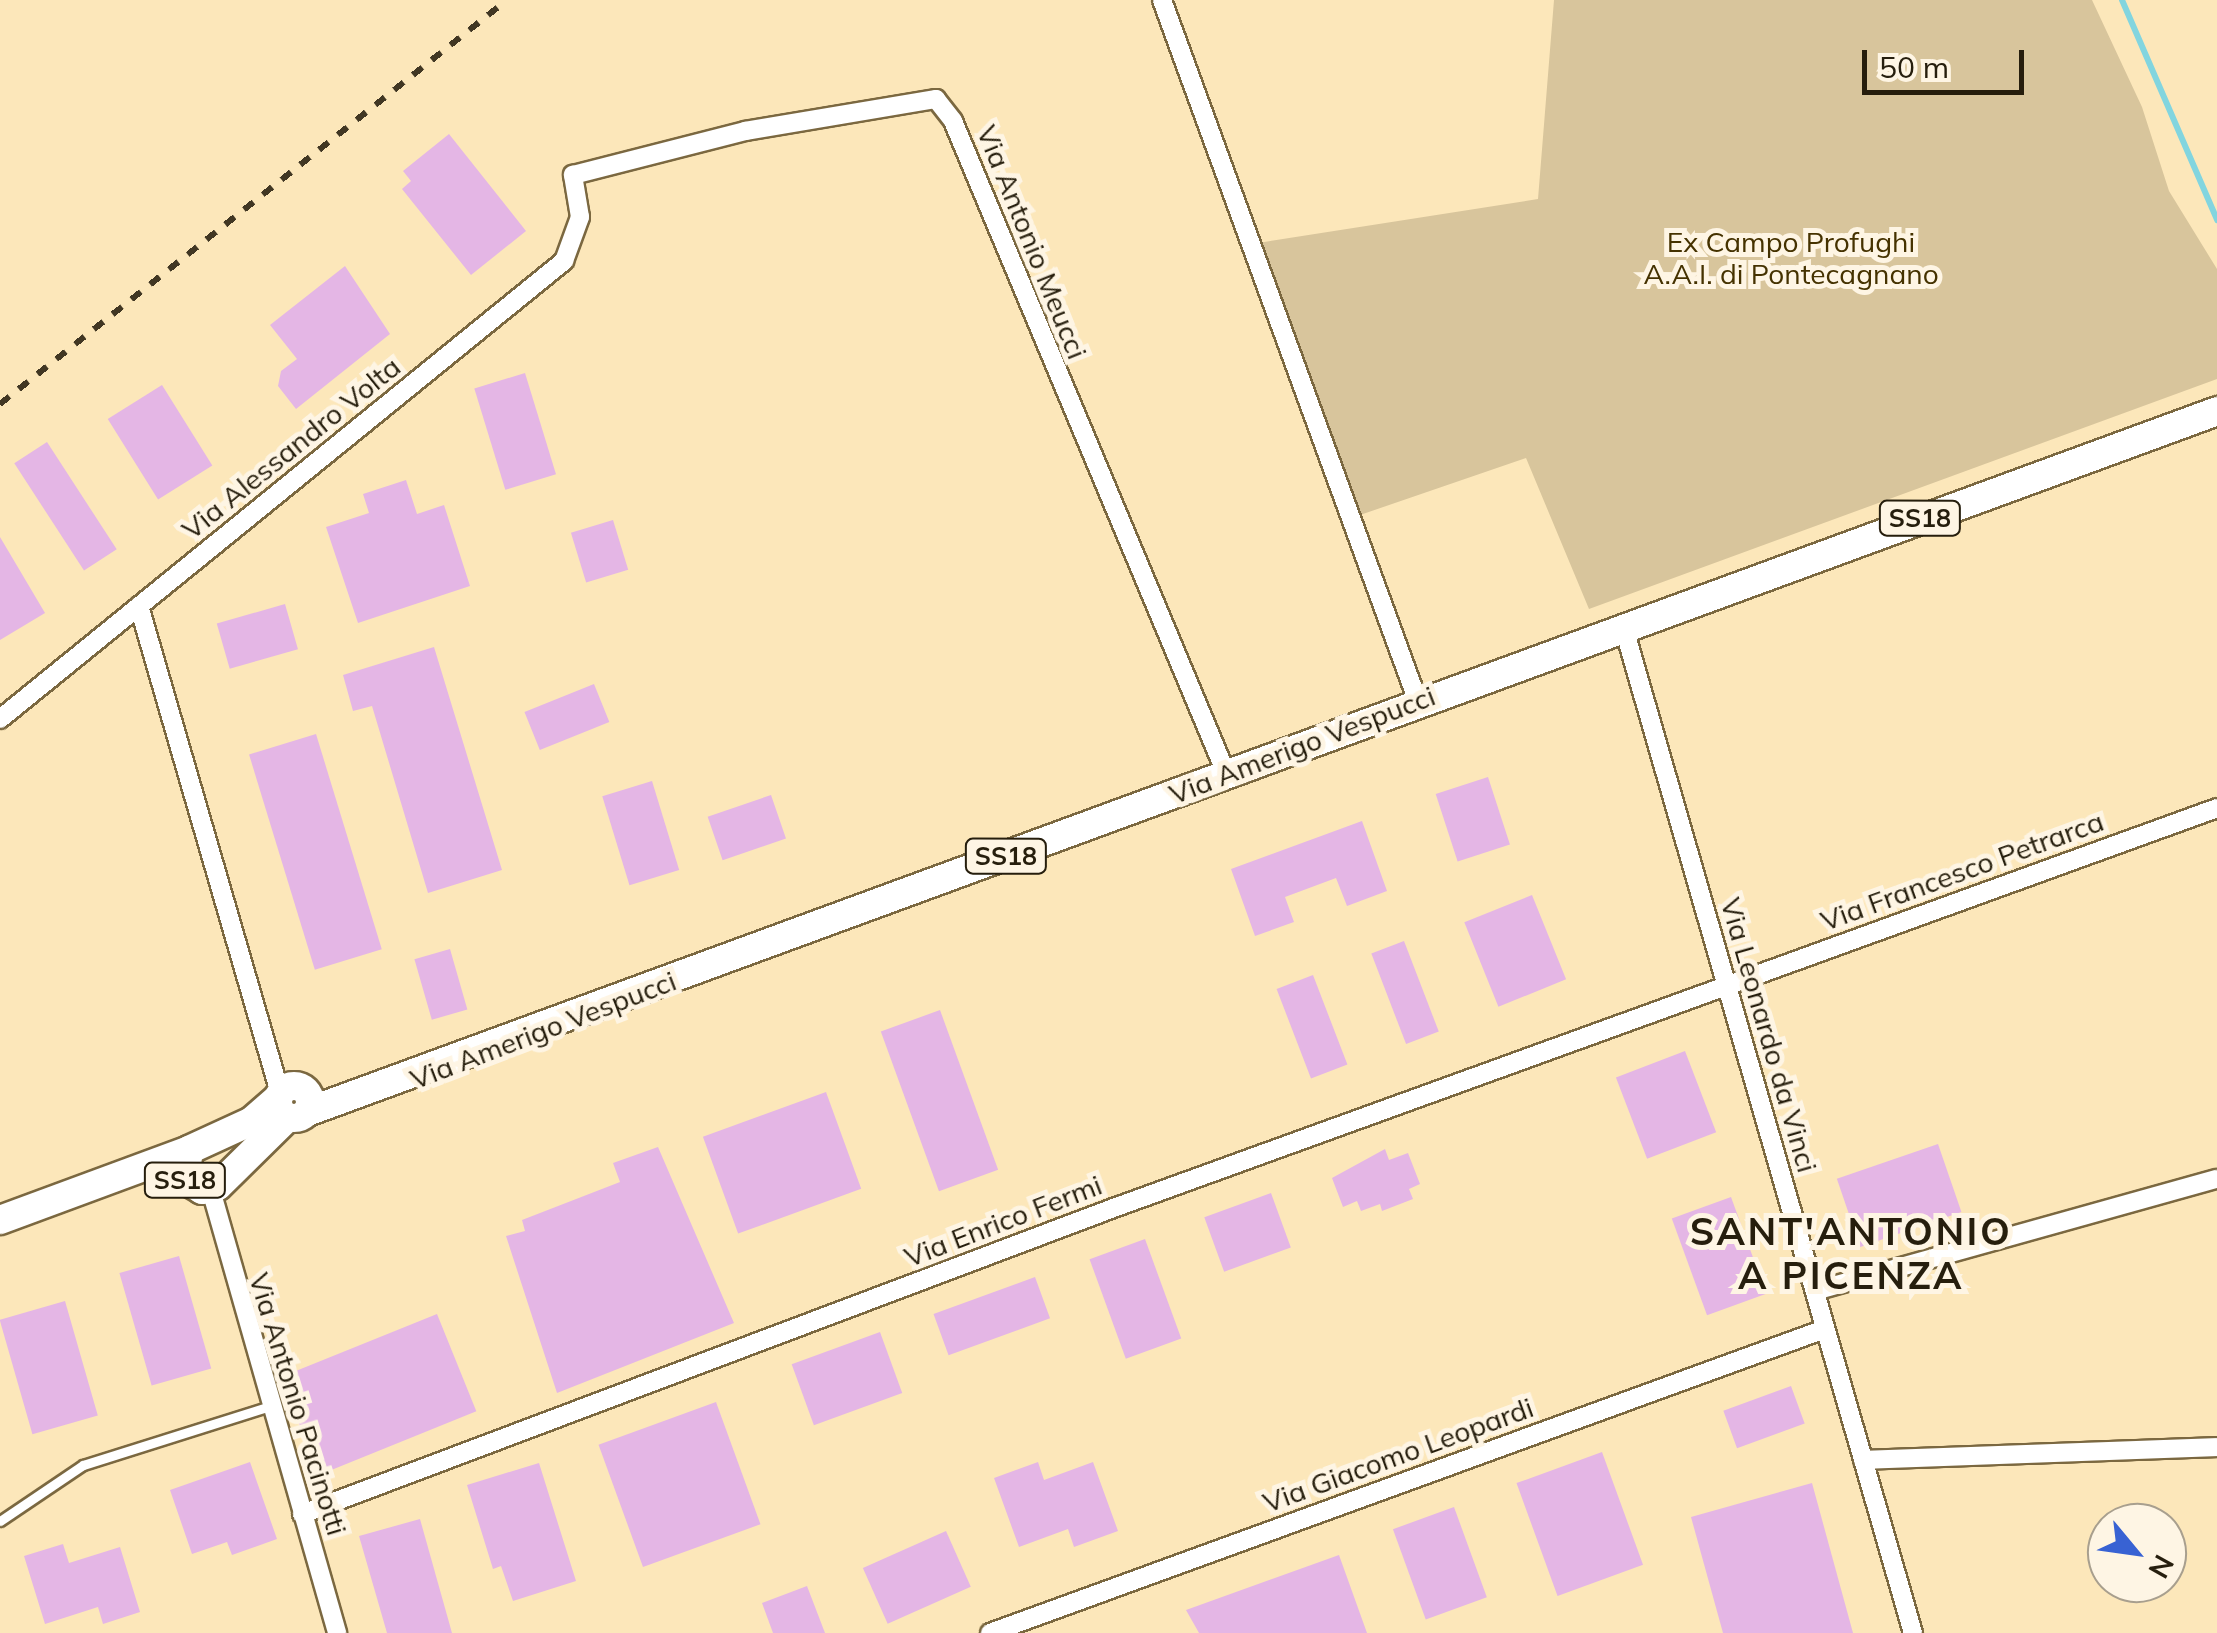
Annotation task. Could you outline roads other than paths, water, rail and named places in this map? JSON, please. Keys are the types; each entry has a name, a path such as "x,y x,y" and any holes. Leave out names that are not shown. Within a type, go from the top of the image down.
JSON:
{"main road":[{"name":"Via Amerigo Vespucci","path":"290,1098 389,1088 1623,625 2217,411"},
{"name":"SS18","path":"0,1220 189,1150 252,1122 290,1098"},
{"name":"SS18","path":"105,1184 198,1185 290,1098"},
{"name":"SS18","path":"189,1150 198,1185"}],"street":[{"path":"1162,0 1418,702"},
{"name":"Via Antonio Meucci","path":"578,198 573,174 745,131 936,99 953,121 1226,774"},
{"name":"Via Alessandro Volta","path":"0,718 564,260 577,238 578,198"},
{"path":"139,606 271,1048 290,1098"},
{"name":"Via Leonardo da Vinci","path":"1623,625 1913,1633"},
{"name":"Via Francesco Petrarca","path":"1726,985 2217,808"},
{"name":"Via Enrico Fermi","path":"302,1514 1726,985"},
{"path":"1814,1291 2217,1179"},
{"name":"Via Antonio Pacinotti","path":"198,1185 270,1406 337,1633"},
{"name":"Via Giacomo Leopardi","path":"990,1633 1826,1329"},
{"path":"1863,1460 2217,1447"}],"lane":[{"path":"0,1521 83,1465 270,1406"}],"waterway":[{"path":"2122,0 2217,220"}],"railway":[{"path":"0,404 507,0"}],"district":[{"name":"SANT'ANTONIO A PICENZA","path":"1851,1254"}],"park label":[{"name":"Ex Campo Profughi A.A.I. di Pontecagnano","path":"1791,258"}]}
